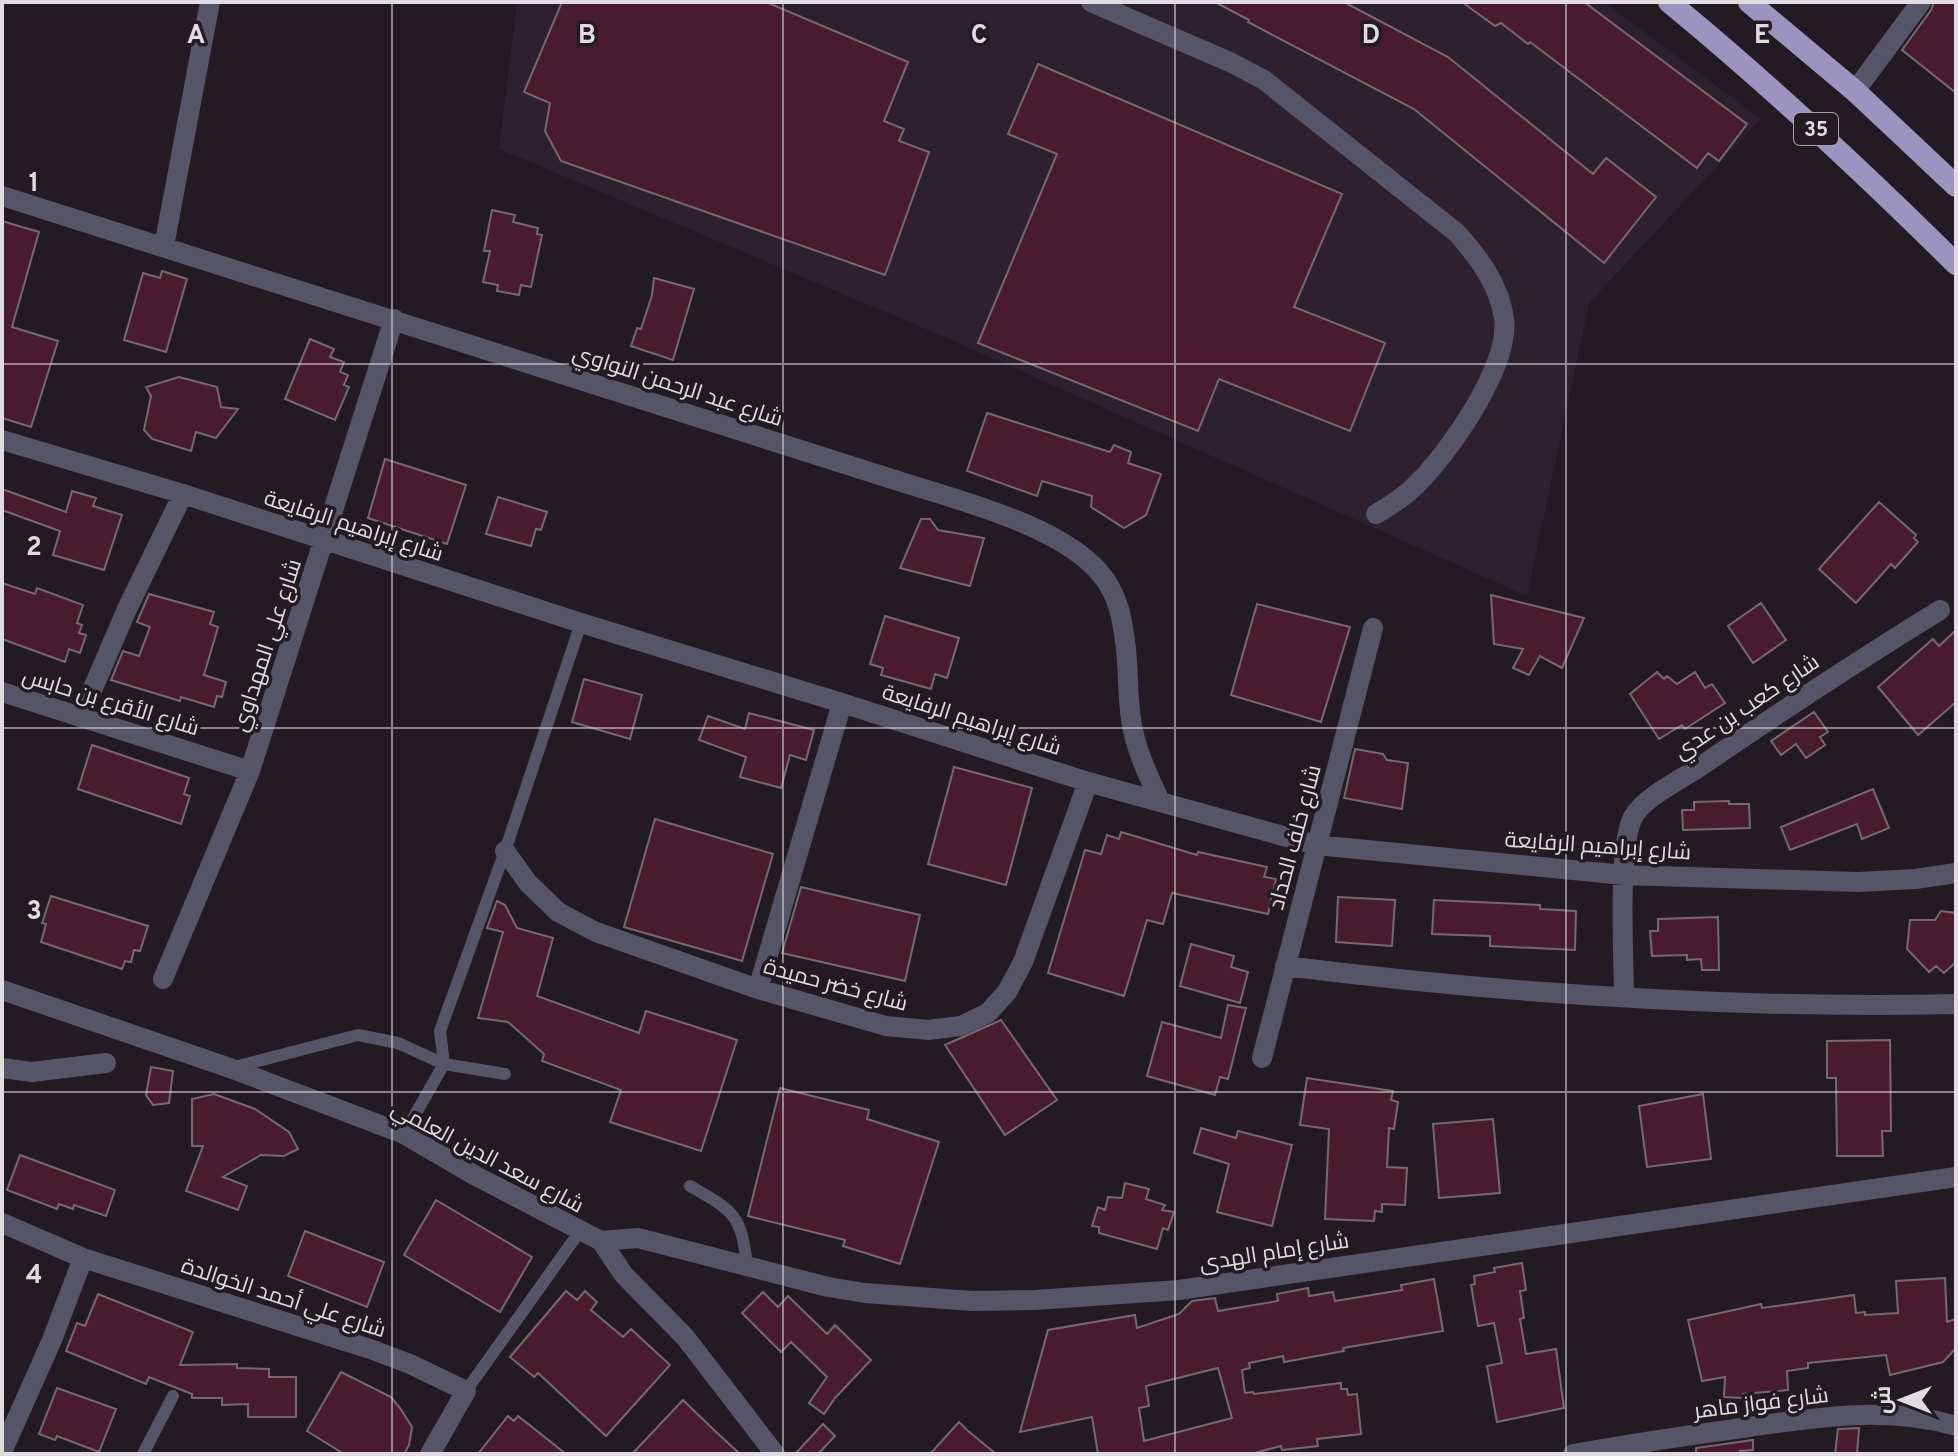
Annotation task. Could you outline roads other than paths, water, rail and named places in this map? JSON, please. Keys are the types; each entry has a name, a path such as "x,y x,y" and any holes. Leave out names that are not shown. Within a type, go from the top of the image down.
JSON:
{"highway":[{"name":"35","path":"1669,2 1744,63 1956,264"},
{"name":"35","path":"1749,2 1855,91 1956,186"}],"street":[{"path":"164,246 210,2"},
{"path":"1091,2 1264,80 1457,233 1477,255 1496,288 1504,317 1504,335 1497,364 1480,398 1417,484 1376,514"},
{"path":"1855,91 1921,2"},
{"name":"شارع عبد الرحمن النواوي","path":"2,196 892,479 1032,527 1072,548 1103,576 1118,602 1125,642 1131,719 1140,759 1159,799"},
{"name":"شارع علي المهداوي","path":"163,979 250,771 394,319"},
{"name":"شارع إبراهيم الرفايعة","path":"2,440 183,494 1088,782 1159,799 1316,845 1624,875 1858,882 1956,873"},
{"path":"81,716 127,609 183,494"},
{"name":"شارع كعب بن عدي","path":"1624,998 1624,875 1629,828 1635,814 1643,805 1818,686 1940,610"},
{"name":"شارع خلف الحداد","path":"1262,1058 1373,628"},
{"name":"شارع الأقرع بن حابس","path":"2,692 250,771"},
{"path":"758,989 842,703"},
{"name":"شارع خضر حميدة","path":"505,851 528,883 558,912 596,932 758,989 886,1026 928,1030 961,1026 988,1013 1007,992 1023,962 1088,782"},
{"path":"1285,966 1443,986 1624,998 1860,1006 1956,1004"},
{"name":"شارع سعد الدين العلمي","path":"2,990 230,1068 404,1134 601,1241"},
{"path":"2,1068 32,1072 106,1063"},
{"name":"شارع إمام الهدى","path":"601,1241 638,1238 828,1287 865,1293 972,1301 1035,1300 1164,1291 1956,1177"},
{"name":"شارع علي أحمد الخوالدة","path":"2,1223 83,1258 370,1349 466,1391"},
{"path":"601,1241 624,1275 685,1337 775,1454"},
{"path":"2,1452 47,1352 83,1258"},
{"path":"430,1454 466,1391"},
{"name":"شارع فواز ماهر","path":"1573,1454 1790,1421 1865,1414 1926,1417 1956,1426"}],"lane":[{"path":"404,1134 444,1064 440,1031 505,851 581,623"},
{"path":"230,1068 358,1035 398,1043 444,1064 505,1074"},
{"path":"690,1186 729,1208 744,1236 747,1265"},
{"path":"466,1391 580,1231"},
{"path":"143,1454 173,1396"}]}
